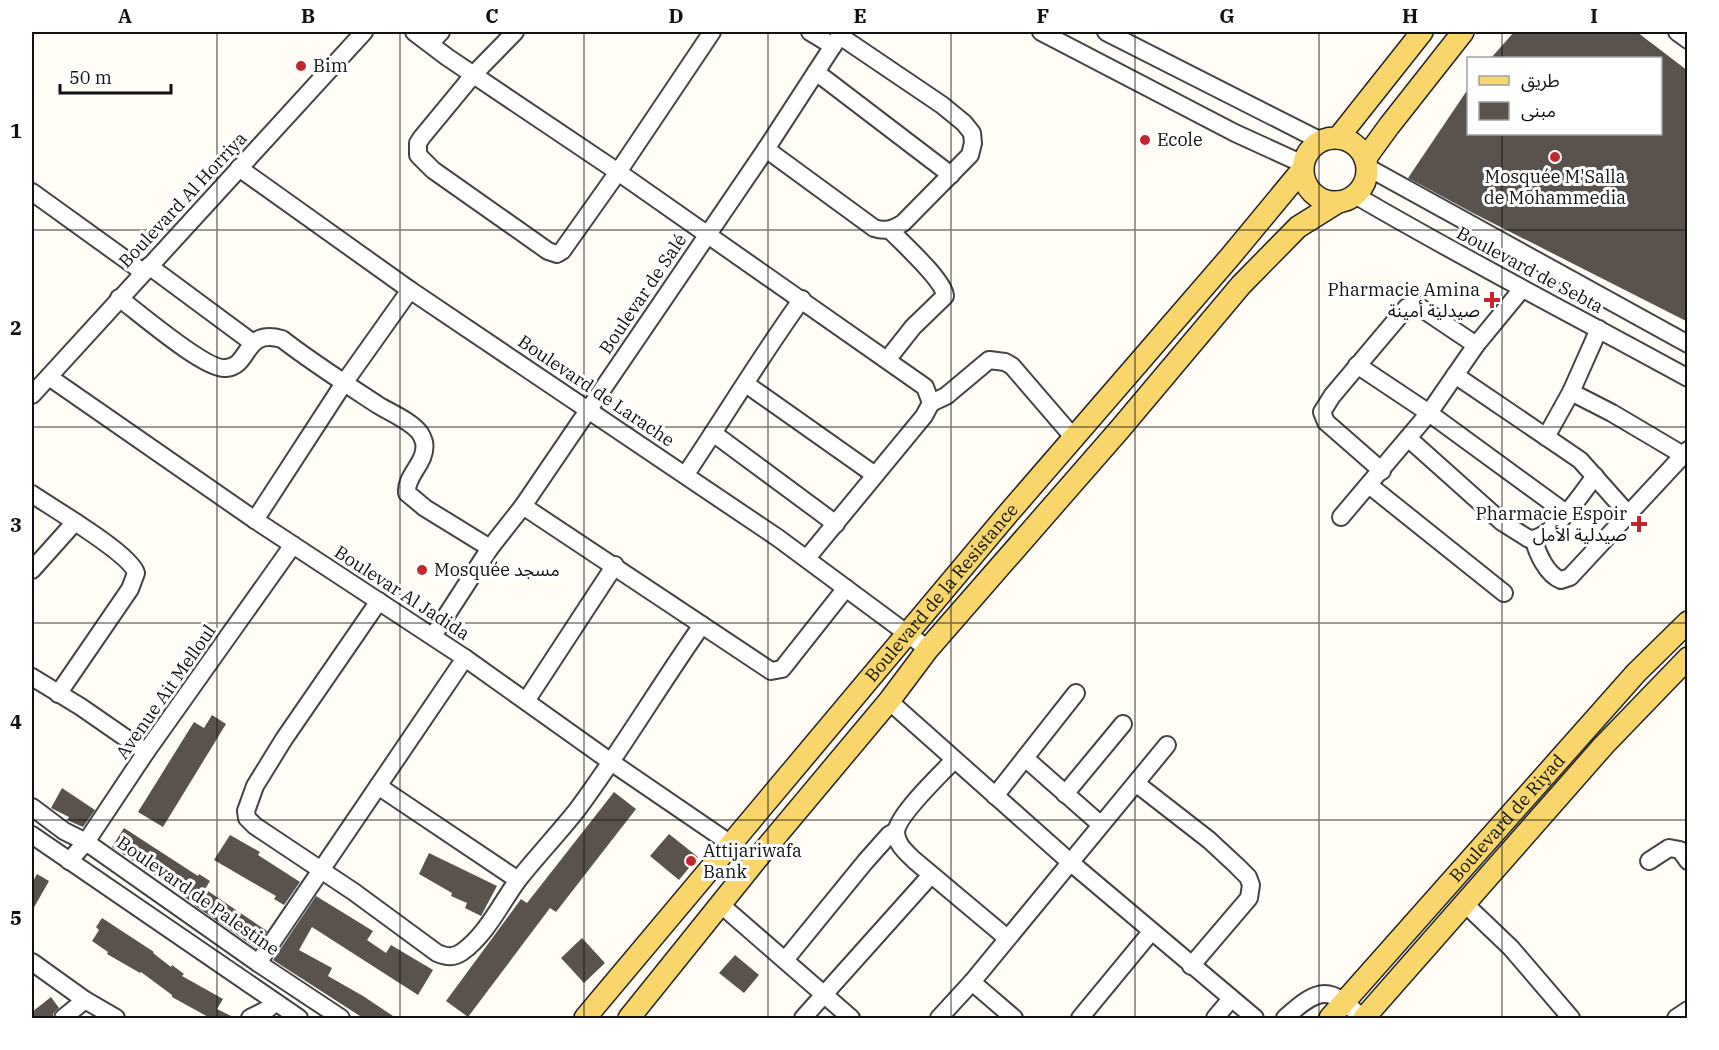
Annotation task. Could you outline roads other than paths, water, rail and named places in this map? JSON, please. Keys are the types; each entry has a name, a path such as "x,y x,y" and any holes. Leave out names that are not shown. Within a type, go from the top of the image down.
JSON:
{"main road":[{"path":"1330,139 1355,145 1366,163 1366,178 1362,187 1347,198 1328,201 1318,197 1304,181 1303,167 1306,154 1313,146 1330,139 1422,32"},
{"path":"1366,163 1389,126 1463,32"},
{"name":"Boulevard de la Resistance","path":"585,1018 1303,167"},
{"name":"Boulevard de la Resistance","path":"629,1018 720,904 889,701 928,649 1120,429 1241,285 1298,227 1347,198"},
{"name":"Boulevard de Riyad","path":"1330,1018 1636,673 1688,621"},
{"name":"Boulevard de Riyad","path":"1363,1018 1604,745 1688,658"}],"street":[{"name":"Boulevard Al Horriya","path":"32,395 364,32"},
{"path":"414,32 436,38 474,74 802,299 925,387 931,403"},
{"path":"515,32 474,74 422,137 418,143 418,155 422,162 433,170 548,251 557,254 562,251 618,172 712,32"},
{"path":"766,149 874,228 890,230 903,223 970,155 973,139 969,128 942,105 838,38 810,32"},
{"path":"1041,32 1303,167"},
{"path":"1106,32 1330,139"},
{"path":"1677,32 1688,40"},
{"name":"Boulevar de Salé","path":"432,636 490,548 523,506 766,149 838,38"},
{"path":"816,72 951,175"},
{"name":"Boulevard de Sebta","path":"1366,163 1688,344"},
{"name":"Boulevard de Larache","path":"240,168 410,290 686,474 807,558 928,649"},
{"path":"32,192 253,343"},
{"name":"Boulevard de Sebta","path":"1347,198 1688,378"},
{"path":"886,360 945,296 945,291 936,277 890,230"},
{"path":"255,520 344,383 410,290"},
{"path":"1341,518 1429,413 1476,345 1521,290"},
{"path":"119,298 183,347 218,368 234,366 257,339 264,337 282,339 344,383 420,432 424,447 420,463 406,487 407,493 490,548"},
{"path":"686,474 802,299"},
{"path":"1382,471 1326,422 1322,412 1332,396 1407,307 1412,305 1438,318 1476,345"},
{"path":"1546,437 1571,392 1599,329"},
{"path":"807,558 912,433 931,403 946,396 989,360 1005,362 1012,366 1074,438"},
{"path":"1357,365 1429,413 1566,513"},
{"path":"1455,375 1580,460 1629,515"},
{"name":"Boulevar Al Jadida","path":"49,377 255,520 465,658 731,844"},
{"path":"746,384 875,475"},
{"path":"1534,540 1536,549 1551,573 1557,579 1566,579 1629,515 1685,453 1571,392"},
{"path":"713,434 836,524"},
{"path":"1408,438 1502,522 1522,536 1534,540 1548,532 1595,476"},
{"path":"1369,485 1504,592"},
{"path":"32,494 130,562 136,573 130,589 58,694"},
{"path":"523,506 615,565 766,668 776,671 782,669 846,588"},
{"path":"32,570 75,522"},
{"name":"Avenue Ait Melloul","path":"69,861 86,842 293,545"},
{"path":"526,701 615,565"},
{"path":"379,601 284,739 255,786 246,811 247,818 255,826 320,868 437,953 447,957 455,956 470,946 518,880 575,812 702,625"},
{"path":"258,963 320,868 465,658"},
{"path":"32,677 147,752"},
{"path":"995,796 1076,693"},
{"path":"889,701 1070,862 1255,1018"},
{"path":"1065,794 1124,724"},
{"path":"939,1018 972,982 1167,745"},
{"path":"1025,758 1100,824"},
{"path":"785,960 865,862 889,835 896,831 911,806 954,759"},
{"path":"1137,784 1216,846 1248,878 1251,885 1249,898 1191,966"},
{"path":"378,786 518,880"},
{"name":"Boulevard de Palestine","path":"32,807 64,831 86,842 336,1017"},
{"path":"896,831 901,848 1007,938"},
{"path":"32,835 299,1018"},
{"path":"1649,861 1669,848 1680,850 1688,861"},
{"path":"803,1018 932,875"},
{"path":"720,904 851,1018"},
{"path":"1465,904 1511,948 1571,1018"},
{"path":"1080,1018 1151,932"},
{"path":"32,962 85,1000 116,1018"},
{"path":"972,982 1014,1018"},
{"path":"1285,1018 1317,995 1330,993 1345,1001 1363,1018"},
{"path":"1215,1018 1231,999"},
{"path":"63,1018 85,1000"},
{"path":"250,1018 268,1009 275,1002"},
{"path":"1676,1018 1688,1010"}],"place":[{"name":"Bim","path":"301,66"},
{"name":"Ecole","path":"1145,140"},
{"name":"Mosquée M'Salla de Mohammedia","path":"1555,157"},
{"name":"Pharmacie Amina صيدلية أمينة","path":"1492,300"},
{"name":"Pharmacie Espoir صيدلية الأمل","path":"1639,524"},
{"name":"Mosquée مسجد","path":"422,570"},
{"name":"Attijariwafa Bank","path":"691,861"}]}
